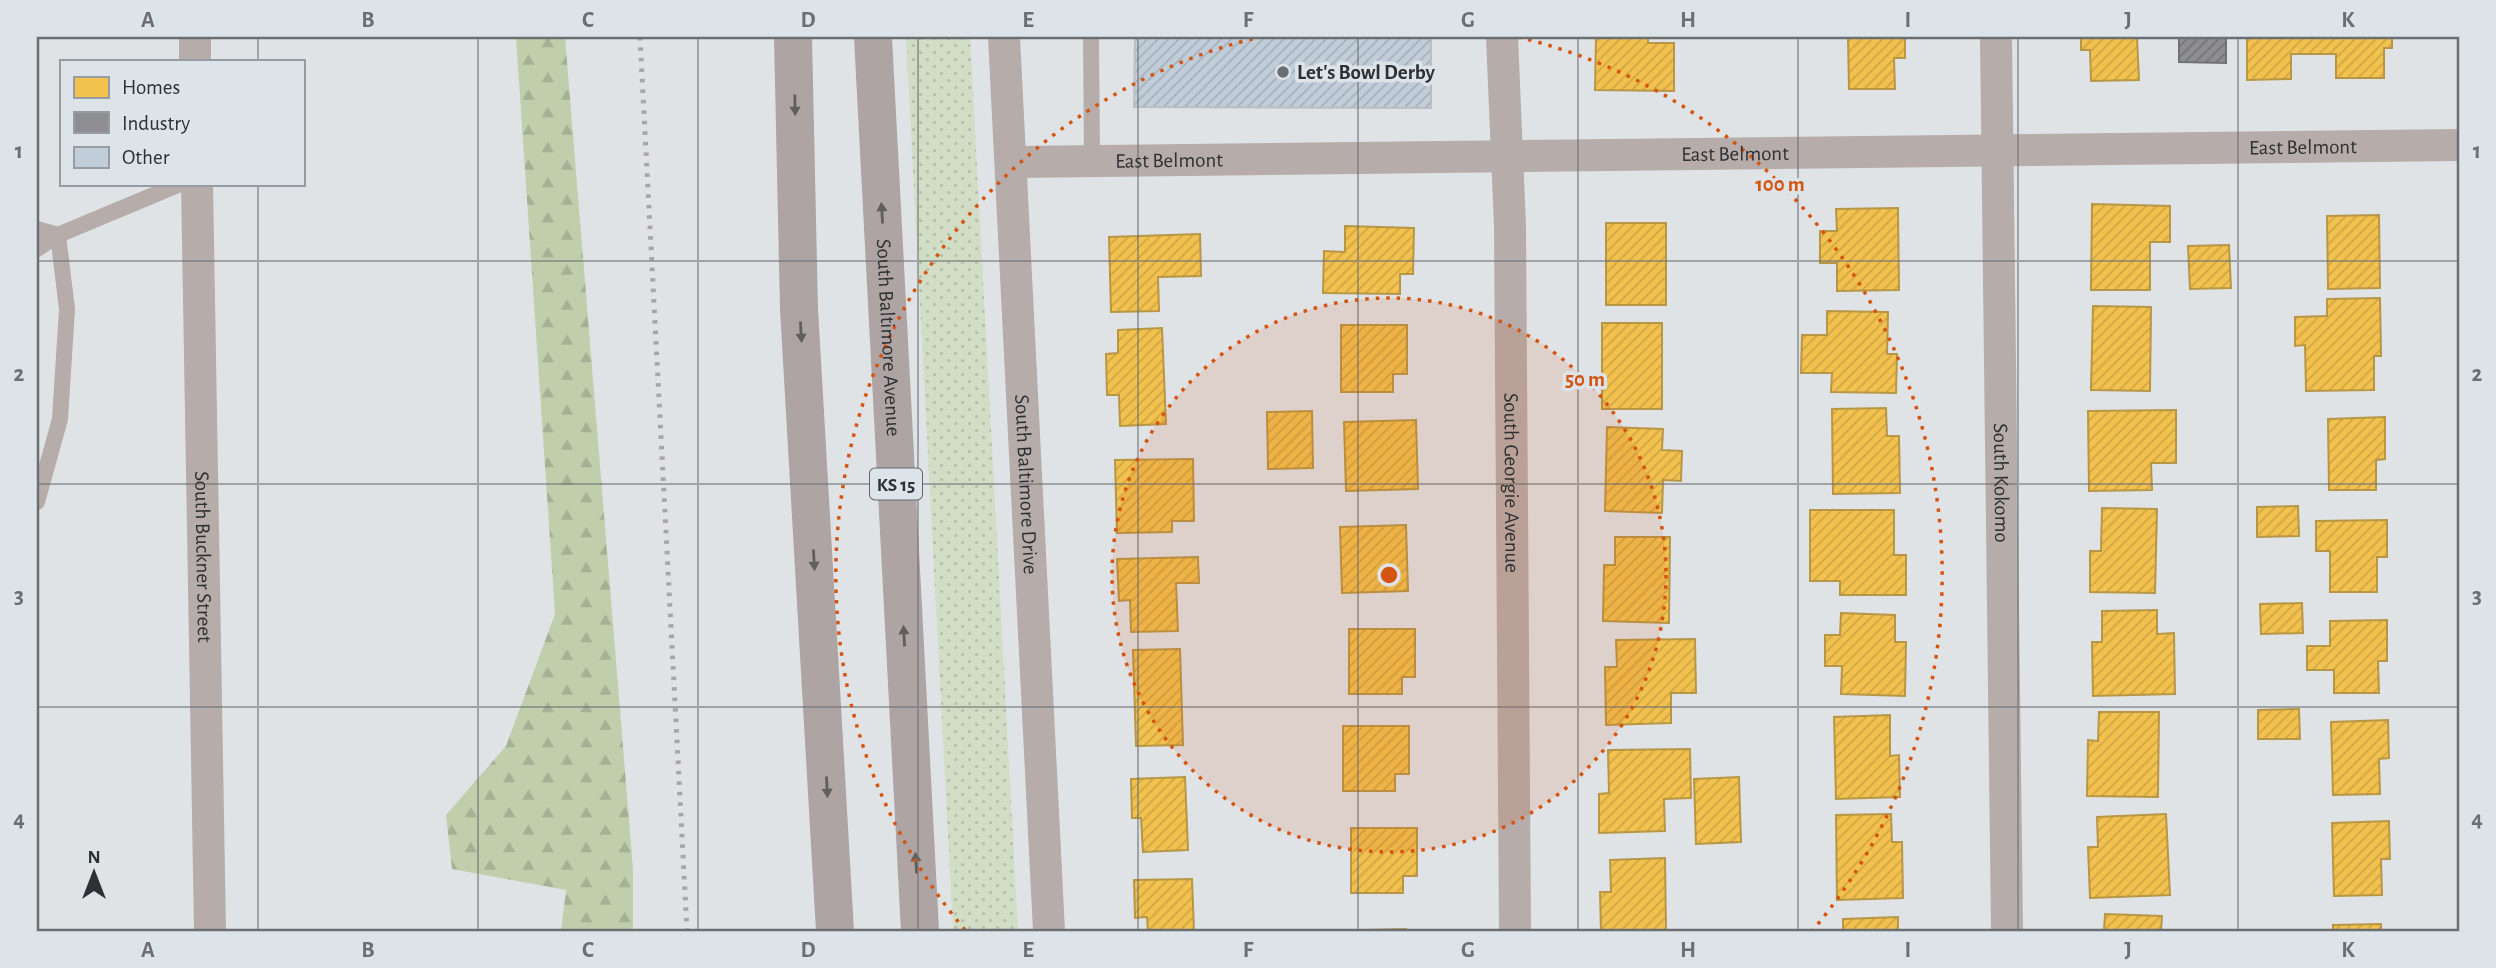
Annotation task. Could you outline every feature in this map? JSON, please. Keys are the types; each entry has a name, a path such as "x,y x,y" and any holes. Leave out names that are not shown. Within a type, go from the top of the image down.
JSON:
{"main road":[{"path":"793,37 799,309 835,931"},
{"name":"South Baltimore Avenue","path":"873,37 920,931"}],"street":[{"path":"195,37 195,60"},
{"name":"South Baltimore Drive","path":"1004,37 1049,931"},
{"name":"South Georgie Avenue","path":"1502,37 1510,226 1515,931"},
{"name":"South Kokomo","path":"1996,37 2007,931"},
{"name":"East Belmont","path":"1011,162 2459,145"},
{"name":"South Buckner Street","path":"197,186 210,931"}],"lane":[{"path":"1091,37 1092,161"},
{"path":"37,249 58,235 175,186"},
{"path":"37,229 58,235"},
{"path":"37,502 60,419 67,309 58,235"}],"green space":[{"path":"516,37 565,37 633,869 633,931 561,931 566,890 452,869 446,815 506,746 555,614"},
{"path":"906,37 970,37 1018,931 953,931"}],"building: Homes":[{"path":"1596,37 1648,37 1648,43 1674,43 1674,91 1595,90"},
{"path":"1848,37 1905,37 1905,58 1894,58 1895,89 1849,89"},
{"path":"2081,37 2137,37 2139,80 2091,81 2090,50 2081,50"},
{"path":"2247,37 2392,37 2392,48 2384,48 2384,78 2336,78 2336,54 2291,54 2291,79 2247,80"},
{"path":"2092,204 2170,206 2170,242 2150,242 2150,290 2091,290"},
{"path":"1898,208 1899,290 1837,291 1837,263 1820,263 1820,231 1837,231 1836,209"},
{"path":"2379,215 2380,288 2328,289 2327,216"},
{"path":"1606,223 1666,223 1666,305 1606,305"},
{"path":"1345,226 1414,228 1413,274 1400,274 1400,294 1323,293 1324,251 1345,252"},
{"path":"1200,234 1201,276 1158,277 1159,311 1111,312 1109,237"},
{"path":"2229,245 2231,288 2190,289 2188,246"},
{"path":"2380,298 2381,356 2374,356 2374,390 2306,391 2305,345 2295,346 2295,317 2327,316 2327,299"},
{"path":"2093,306 2151,307 2150,391 2091,390"},
{"path":"1827,311 1888,312 1887,354 1897,354 1896,393 1831,392 1832,373 1801,373 1802,335 1827,335"},
{"path":"1602,323 1662,323 1662,409 1602,409"},
{"path":"1341,325 1407,325 1407,374 1393,374 1393,392 1341,392"},
{"path":"1162,328 1166,424 1120,426 1119,395 1107,395 1106,354 1118,353 1118,330"},
{"path":"1886,408 1887,436 1899,436 1900,493 1833,494 1832,409"},
{"path":"2176,410 2176,463 2151,463 2152,490 2089,491 2088,411"},
{"path":"1312,411 1313,468 1268,469 1267,412"},
{"path":"2385,417 2385,459 2376,460 2376,490 2329,490 2328,419"},
{"path":"1416,420 1418,489 1346,491 1344,422"},
{"path":"1607,427 1663,429 1662,450 1682,451 1681,481 1663,480 1662,513 1605,511"},
{"path":"1193,459 1194,521 1172,521 1172,532 1117,533 1115,460"},
{"path":"2298,506 2299,536 2257,537 2257,507"},
{"path":"2102,508 2157,509 2155,593 2090,592 2090,551 2101,551"},
{"path":"1810,510 1894,510 1894,555 1906,555 1906,595 1840,595 1840,581 1810,581"},
{"path":"2387,520 2387,557 2377,557 2377,592 2330,592 2330,551 2316,551 2316,521"},
{"path":"1406,525 1408,591 1342,593 1340,527"},
{"path":"1615,537 1670,537 1669,623 1603,621 1604,565 1615,565"},
{"path":"1198,557 1199,583 1176,583 1178,631 1131,632 1130,600 1119,601 1117,559"},
{"path":"2302,603 2303,633 2261,634 2260,604"},
{"path":"2157,610 2157,634 2174,633 2175,694 2093,696 2092,642 2102,642 2102,611"},
{"path":"1841,613 1895,615 1895,642 1906,642 1905,696 1841,694 1842,666 1825,666 1825,635 1840,635"},
{"path":"2387,620 2387,661 2378,661 2379,693 2334,693 2334,670 2307,670 2307,646 2330,646 2330,621"},
{"path":"1349,629 1415,629 1415,677 1402,677 1402,694 1349,694"},
{"path":"1695,639 1696,693 1671,693 1671,723 1606,725 1605,667 1617,667 1616,640"},
{"path":"1180,649 1183,745 1136,746 1133,650"},
{"path":"2299,709 2300,739 2258,739 2258,710"},
{"path":"2099,712 2159,712 2158,797 2087,796 2088,740 2098,741"},
{"path":"1890,715 1890,756 1899,755 1900,797 1836,799 1834,717"},
{"path":"2388,720 2389,758 2379,759 2380,794 2333,795 2331,722"},
{"path":"1343,726 1409,726 1409,774 1395,774 1395,791 1343,791"},
{"path":"1690,749 1691,798 1664,799 1665,831 1599,833 1599,794 1609,793 1608,750"},
{"path":"1185,777 1188,850 1143,852 1141,818 1132,818 1131,779"},
{"path":"1739,777 1741,842 1696,844 1694,779"},
{"path":"1891,814 1892,842 1902,842 1903,898 1837,900 1836,815"},
{"path":"2166,814 2170,895 2090,898 2088,847 2098,847 2097,817"},
{"path":"2389,821 2390,859 2381,859 2382,895 2334,896 2332,823"},
{"path":"1351,828 1417,828 1417,876 1403,876 1403,893 1351,893"},
{"path":"1665,858 1666,931 1601,931 1600,892 1611,892 1610,860"},
{"path":"1192,879 1194,931 1148,931 1147,917 1135,918 1134,880"},
{"path":"2105,914 2162,916 2161,931 2104,931"},
{"path":"1898,917 1898,931 1843,931 1843,919"},
{"path":"2381,924 2381,931 2333,931 2333,925"},
{"path":"1406,929 1406,931 1322,931"}],"building: Industry":[{"path":"2179,37 2226,37 2226,63 2179,62"}],"building: Other":[{"name":"Let's Bowl Derby","path":"1135,37 1431,37 1431,108 1134,107"}],"railway":[{"path":"640,37 687,931"}],"place":[{"name":"Let's Bowl Derby","path":"1283,72"}]}
